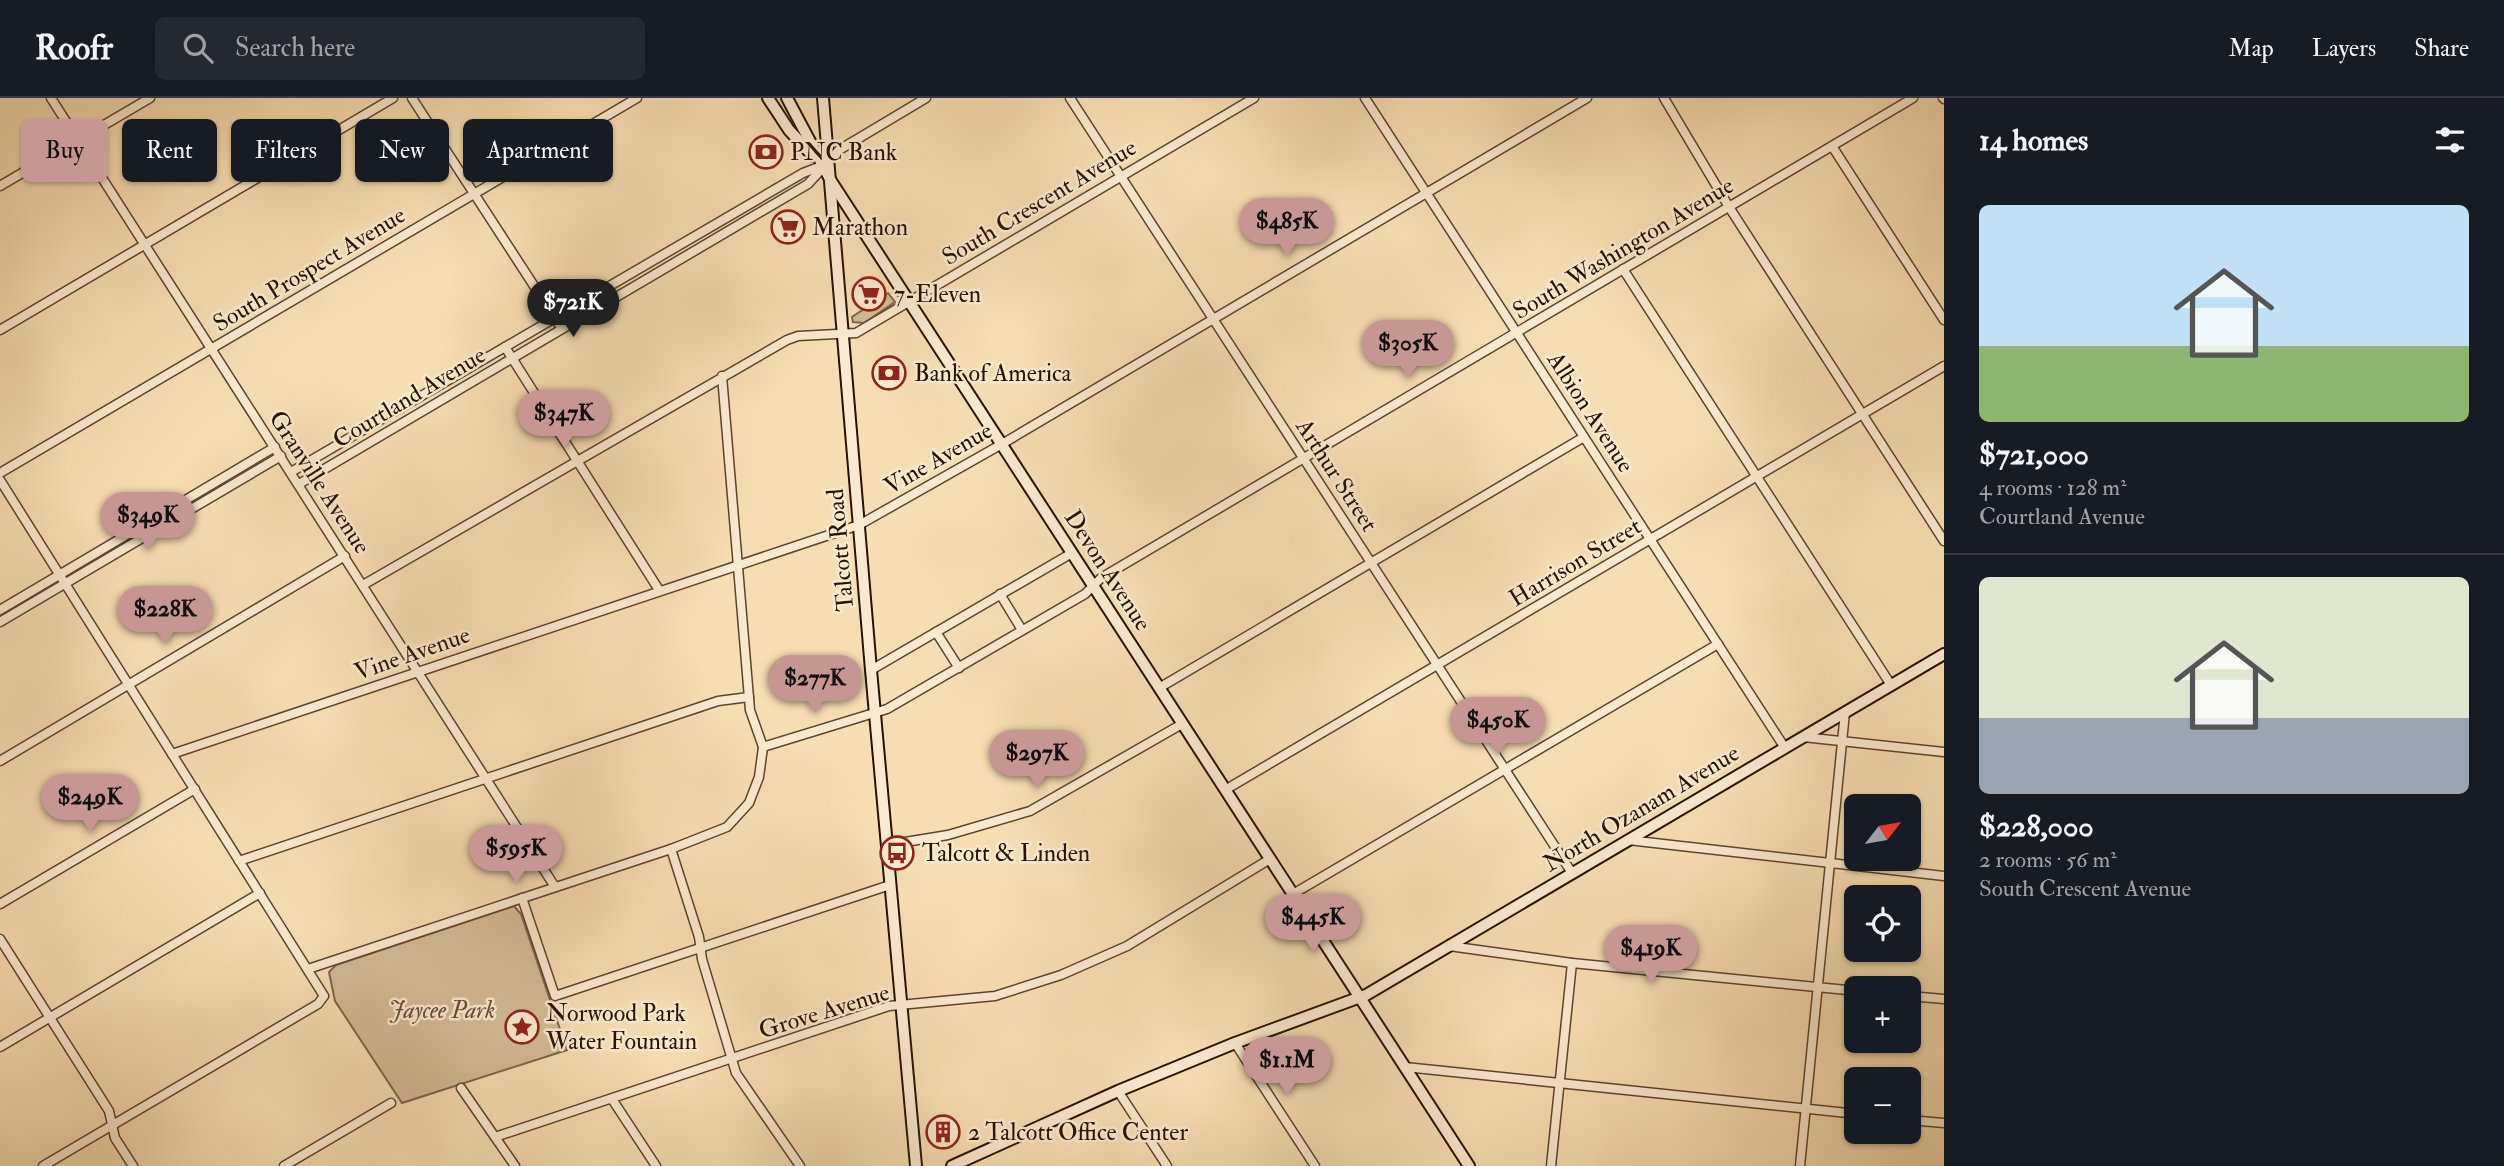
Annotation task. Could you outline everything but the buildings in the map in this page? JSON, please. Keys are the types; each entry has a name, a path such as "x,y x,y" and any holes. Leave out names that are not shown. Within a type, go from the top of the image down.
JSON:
{"street":[{"name":"Granville Avenue","path":"51,98 64,119"},
{"path":"108,122 149,98"},
{"path":"0,330 393,98"},
{"path":"412,98 562,329"},
{"name":"South Prospect Avenue","path":"0,473 637,98"},
{"name":"Devon Avenue","path":"768,98 789,130 826,162"},
{"name":"Devon Avenue","path":"787,98 826,162 831,181 1469,1166"},
{"path":"823,98 826,162"},
{"name":"Courtland Avenue","path":"291,472 826,162 926,98"},
{"name":"Arthur Street","path":"1070,98 1572,873"},
{"name":"South Crescent Avenue","path":"363,585 792,338 856,332 1254,98"},
{"name":"Albion Avenue","path":"1365,98 1785,748"},
{"name":"Vine Avenue","path":"172,754 859,524 1002,444 1587,98"},
{"path":"1664,98 1728,207 1944,541"},
{"name":"South Washington Avenue","path":"763,747 875,712 959,668 1093,586 1101,578 1913,98"},
{"path":"1832,146 1944,320"},
{"name":"Courtland Avenue","path":"299,484 808,184 826,162"},
{"path":"0,186 21,174"},
{"name":"Talcott Road","path":"831,181 871,670 916,1166"},
{"name":"Granville Avenue","path":"105,182 555,887"},
{"path":"1623,270 1891,685"},
{"path":"505,347 659,590"},
{"name":"Harrison Street","path":"1225,790 1944,366"},
{"path":"308,969 671,849 719,831 735,821 755,791 763,747 750,718 722,376"},
{"path":"1159,688 1584,437"},
{"path":"0,610 275,447"},
{"path":"0,622 281,456"},
{"path":"0,480 324,996 318,1004 43,1166"},
{"path":"871,670 1072,553"},
{"path":"0,761 345,556"},
{"path":"1000,594 1022,630"},
{"path":"936,632 959,668"},
{"path":"1293,894 1718,644"},
{"name":"North Ozanam Avenue","path":"952,1166 1118,1091 1235,1043 1359,997 1944,654"},
{"path":"239,861 718,701 749,697"},
{"path":"1800,1166 1845,712"},
{"path":"887,845 948,835 1030,811 1182,723"},
{"path":"1803,737 1944,752"},
{"path":"0,904 195,789"},
{"path":"1628,841 1944,876"},
{"path":"671,849 736,1073 800,1166"},
{"name":"Grove Avenue","path":"495,1137 889,1006 902,1007 995,996 1061,975 1126,946 1270,859"},
{"path":"523,898 555,996 890,884"},
{"path":"0,1047 260,893"},
{"path":"0,939 109,1111 115,1138 134,1166"},
{"path":"1449,946 1572,963 1844,990"},
{"path":"1551,1166 1572,963"},
{"path":"1921,997 1944,999"},
{"path":"1235,1043 1315,1166"},
{"path":"1405,1067 1844,1113"},
{"path":"461,1088 515,1166"},
{"path":"1118,1091 1167,1166"},
{"path":"612,1099 656,1166"},
{"path":"284,1166 391,1102"},
{"path":"1921,1121 1944,1123"}],"green space":[{"path":"888,293 895,302 864,323 853,322 852,317"},
{"name":"Jaycee Park","path":"514,906 521,914 567,1050 402,1103 335,1001 329,972 336,965"}],"place":[{"name":"PNC Bank","path":"766,152"},
{"name":"Marathon","path":"788,227"},
{"name":"7-Eleven","path":"869,294"},
{"name":"Bank of America","path":"889,373"},
{"name":"Talcott & Linden","path":"897,853"},
{"name":"Norwood Park Water Fountain","path":"522,1027"},
{"name":"2 Talcott Office Center","path":"943,1132"}]}
